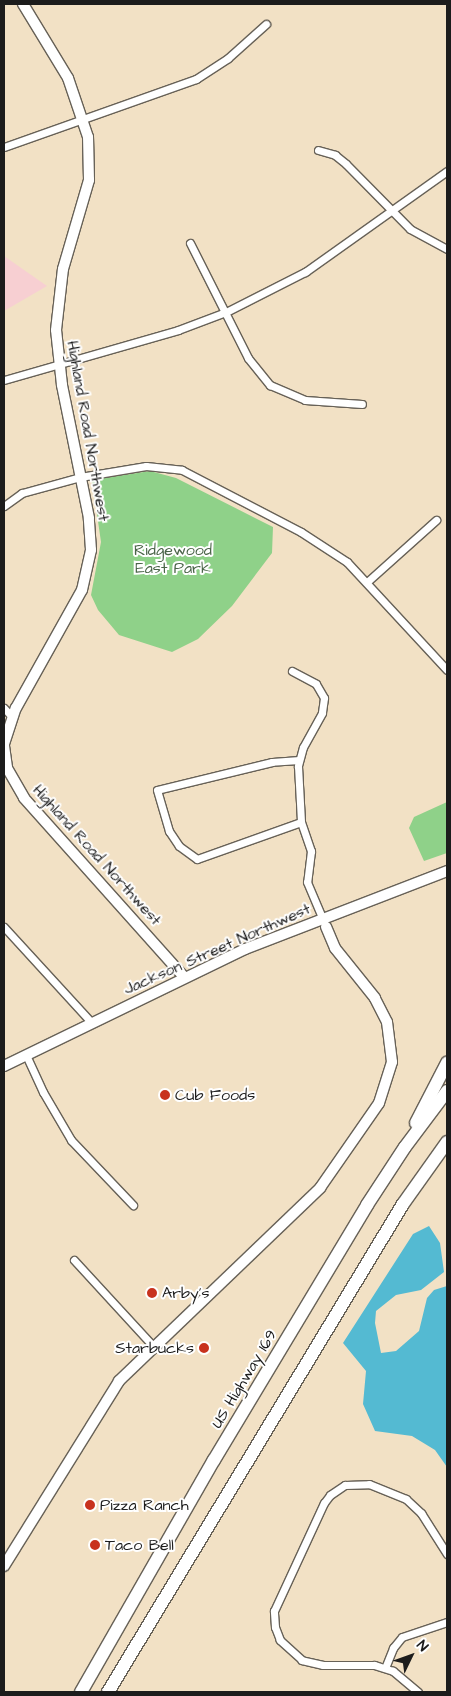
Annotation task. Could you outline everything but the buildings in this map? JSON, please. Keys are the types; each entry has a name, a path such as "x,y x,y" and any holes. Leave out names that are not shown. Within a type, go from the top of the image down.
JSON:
{"highway":[{"path":"405,1147 447,1063"},
{"name":"US Highway 169","path":"81,1692 224,1444 405,1147 447,1091"},
{"path":"108,1692 393,1220 447,1142"},
{"path":"429,1167 447,1147"},
{"path":"114,1692 134,1648"},
{"path":"76,1692 99,1661"}],"street":[{"name":"Highland Road Northwest","path":"23,4 68,78 84,120 90,152 89,180 60,285 56,330 59,364 91,534 87,577 12,717 4,745 7,768 24,798 184,977"},
{"path":"4,147 196,79 228,58 266,24"},
{"path":"318,150 335,155 346,164 391,212 418,235 447,249"},
{"path":"4,380 178,330 226,312 305,272 447,172"},
{"path":"190,243 248,358 270,385 305,400 362,404"},
{"path":"4,506 22,493 80,477 146,466 182,470 325,547 367,582 447,670"},
{"path":"367,582 436,520"},
{"path":"4,1566 115,1387 154,1347 320,1188 361,1132 386,1089 392,1062 387,1022 375,998 335,948 307,882 310,844 301,822 299,760 322,713 324,698 316,684 292,671"},
{"path":"4,708 12,717"},
{"path":"299,760 272,762 157,790 169,831 179,846 197,859 301,822"},
{"name":"Jackson Street Northwest","path":"4,1066 184,977 324,923 447,871"},
{"path":"4,927 91,1022"},
{"path":"26,1055 43,1092 71,1140 133,1206"},
{"path":"74,1260 154,1347"},
{"path":"418,1692 393,1671 385,1668 364,1663 312,1664 293,1654 276,1633 274,1619 277,1602 324,1503 337,1489 352,1483 369,1484 406,1499 421,1513 447,1554"},
{"path":"385,1668 393,1648 402,1637 447,1622"}],"shaded area":[{"path":"4,256 47,286 4,311"}],"green space":[{"name":"Ridgewood East Park","path":"150,471 176,478 273,527 272,553 232,606 198,639 172,652 119,635 98,610 91,595 101,542 92,480"},
{"path":"447,802 447,853 424,861 409,828 414,817"}],"water":[{"path":"429,1226 440,1243 444,1272 421,1290 396,1295 376,1311 375,1323 381,1353 396,1351 419,1331 427,1298 434,1290 447,1286 447,1467 435,1450 412,1436 375,1431 363,1404 366,1371 343,1343 413,1234"}],"place":[{"name":"Cub Foods","path":"165,1095"},
{"name":"Arby's","path":"152,1293"},
{"name":"Starbucks","path":"204,1348"},
{"name":"Pizza Ranch","path":"90,1505"},
{"name":"Taco Bell","path":"95,1545"}]}
